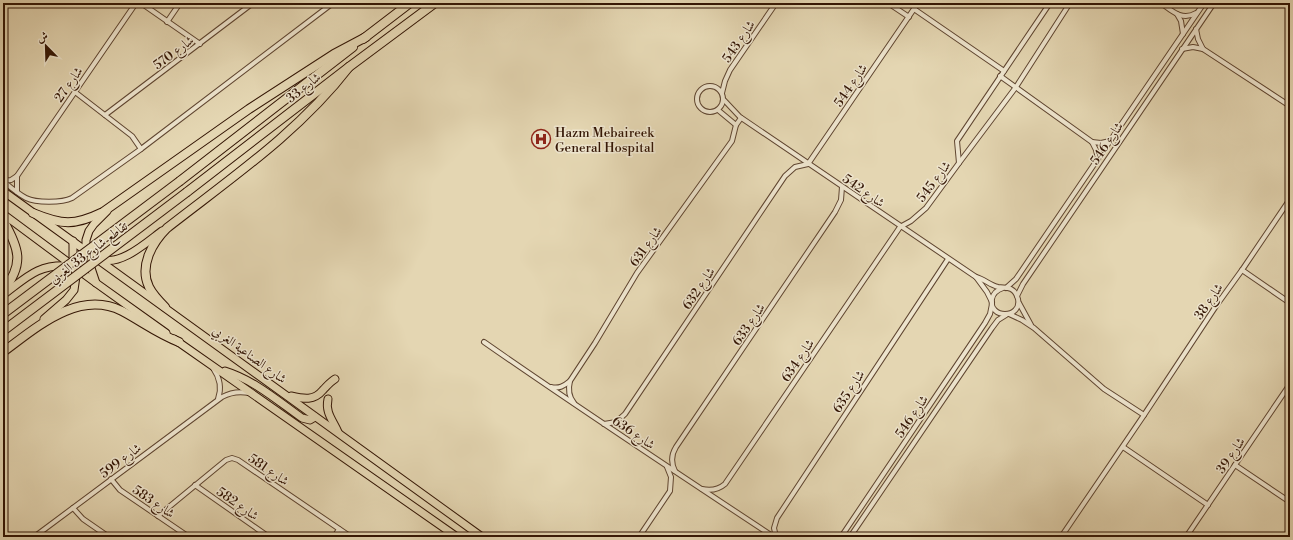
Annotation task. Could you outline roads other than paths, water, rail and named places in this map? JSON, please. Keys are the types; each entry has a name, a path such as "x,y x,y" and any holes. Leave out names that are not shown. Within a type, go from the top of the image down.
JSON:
{"highway":[{"name":"شارع 33","path":"180,181 410,3"},
{"name":"شارع 33","path":"187,192 349,67 435,3"},
{"path":"33,213 51,220 69,223 96,216 110,208 250,109 334,54 366,37"},
{"path":"165,307 150,289 147,282 146,270 148,258 152,246 158,236 290,131 321,101 349,67"},
{"name":"تقاطع شارع 33 الغربي","path":"3,314 180,181"},
{"name":"تقاطع شارع 33 الغربي","path":"3,331 187,192"},
{"path":"3,220 14,239 17,254 14,276 3,291"},
{"path":"3,352 61,312 74,307 95,305 121,311 159,334 179,342"}],"main road":[{"name":"شارع الصناعية الغربي","path":"3,191 287,395 311,417 338,434 482,537"},
{"path":"96,283 91,268 91,255 86,245 88,234 94,224 110,208"},
{"path":"3,214 96,283 457,537"},
{"path":"63,258 73,259 91,255 104,261 124,257 167,228"},
{"path":"18,341 69,297 75,285 76,276 73,259 73,241"},
{"path":"3,294 40,269 53,266 91,268 105,265"},
{"path":"219,370 235,374 249,381 302,418 311,417"},
{"path":"287,395 303,399 314,398 335,379"},
{"path":"328,399 328,414 338,434"},
{"path":"304,429 311,417"}],"street":[{"name":"شارع 27","path":"18,176 136,3"},
{"path":"141,3 200,44"},
{"path":"167,22 180,3"},
{"name":"شارع 570","path":"105,115 253,3"},
{"path":"3,181 26,198 32,200 60,202 72,198 141,149 332,3"},
{"name":"شارع 543","path":"722,93 730,70 776,3"},
{"path":"888,3 909,17"},
{"name":"شارع 544","path":"808,164 918,3"},
{"name":"شارع 545","path":"900,226 912,220 926,208 959,163 957,141 1050,3"},
{"path":"959,163 1016,87 1070,3"},
{"path":"1161,3 1177,14 1188,16 1199,11"},
{"name":"شارع 546","path":"1004,288 1010,286 1016,279 1204,3"},
{"name":"شارع 546","path":"1017,296 1023,284 1214,3"},
{"path":"914,9 1004,71"},
{"path":"1177,14 1181,21 1183,34"},
{"path":"1196,29 1198,40 1203,49"},
{"path":"1182,49 1193,47 1203,49 1290,106"},
{"path":"1000,76 1092,142 1098,159"},
{"path":"709,86 716,88 722,93 724,100 718,110 708,113 701,110 697,103 697,96 702,89 709,86"},
{"path":"75,92 132,136 141,149"},
{"name":"شارع 542","path":"724,100 741,118 948,259 976,277 1004,288"},
{"path":"718,110 736,125 741,118"},
{"name":"شارع 631","path":"570,381 595,343 637,273 732,141 736,125"},
{"path":"1092,142 1110,142"},
{"name":"شارع 632","path":"604,424 616,422 625,414 786,176 795,167 808,164"},
{"path":"17,192 18,176"},
{"path":"3,181 10,180 18,176"},
{"name":"شارع 633","path":"676,472 673,467 672,457 676,447 835,212 841,200 842,187"},
{"name":"شارع 38","path":"1060,537 1123,447 1216,306 1290,199"},
{"name":"شارع 634","path":"702,489 717,489 728,480 900,226"},
{"name":"شارع 635","path":"775,537 774,528 776,518 948,259"},
{"path":"1242,270 1290,303"},
{"name":"شارع 542","path":"976,277 987,292 992,303"},
{"path":"1034,328 1025,316 1014,291 1004,288 995,293 992,303 996,311 1022,320 1034,328 1104,389 1144,415"},
{"path":"1007,314 1014,311 1018,302"},
{"name":"شارع 546","path":"841,537 985,323 990,314 992,303"},
{"name":"شارع 546","path":"850,537 992,328 998,320 1007,314"},
{"name":"شارع 636","path":"484,342 549,386 562,397 577,405 775,537"},
{"path":"209,363 216,372 220,382 221,391 218,400"},
{"path":"549,386 555,388 560,387 566,385 570,381"},
{"path":"570,381 568,388 569,394 577,405"},
{"name":"شارع 39","path":"1186,537 1290,384"},
{"name":"شارع 599","path":"35,537 218,400 231,393 242,392 253,394"},
{"path":"1123,447 1208,505"},
{"name":"شارع 581","path":"158,516 226,460 232,458 238,460 351,537"},
{"path":"639,537 670,490 671,477 666,465"},
{"path":"1235,465 1290,502"},
{"name":"شارع 583","path":"111,479 120,490 189,537"},
{"name":"شارع 582","path":"195,485 269,537"},
{"path":"73,508 84,519 109,537"},
{"path":"334,537 339,529"}],"place":[{"name":"Hazm Mebaireek General Hospital","path":"541,139"}]}
